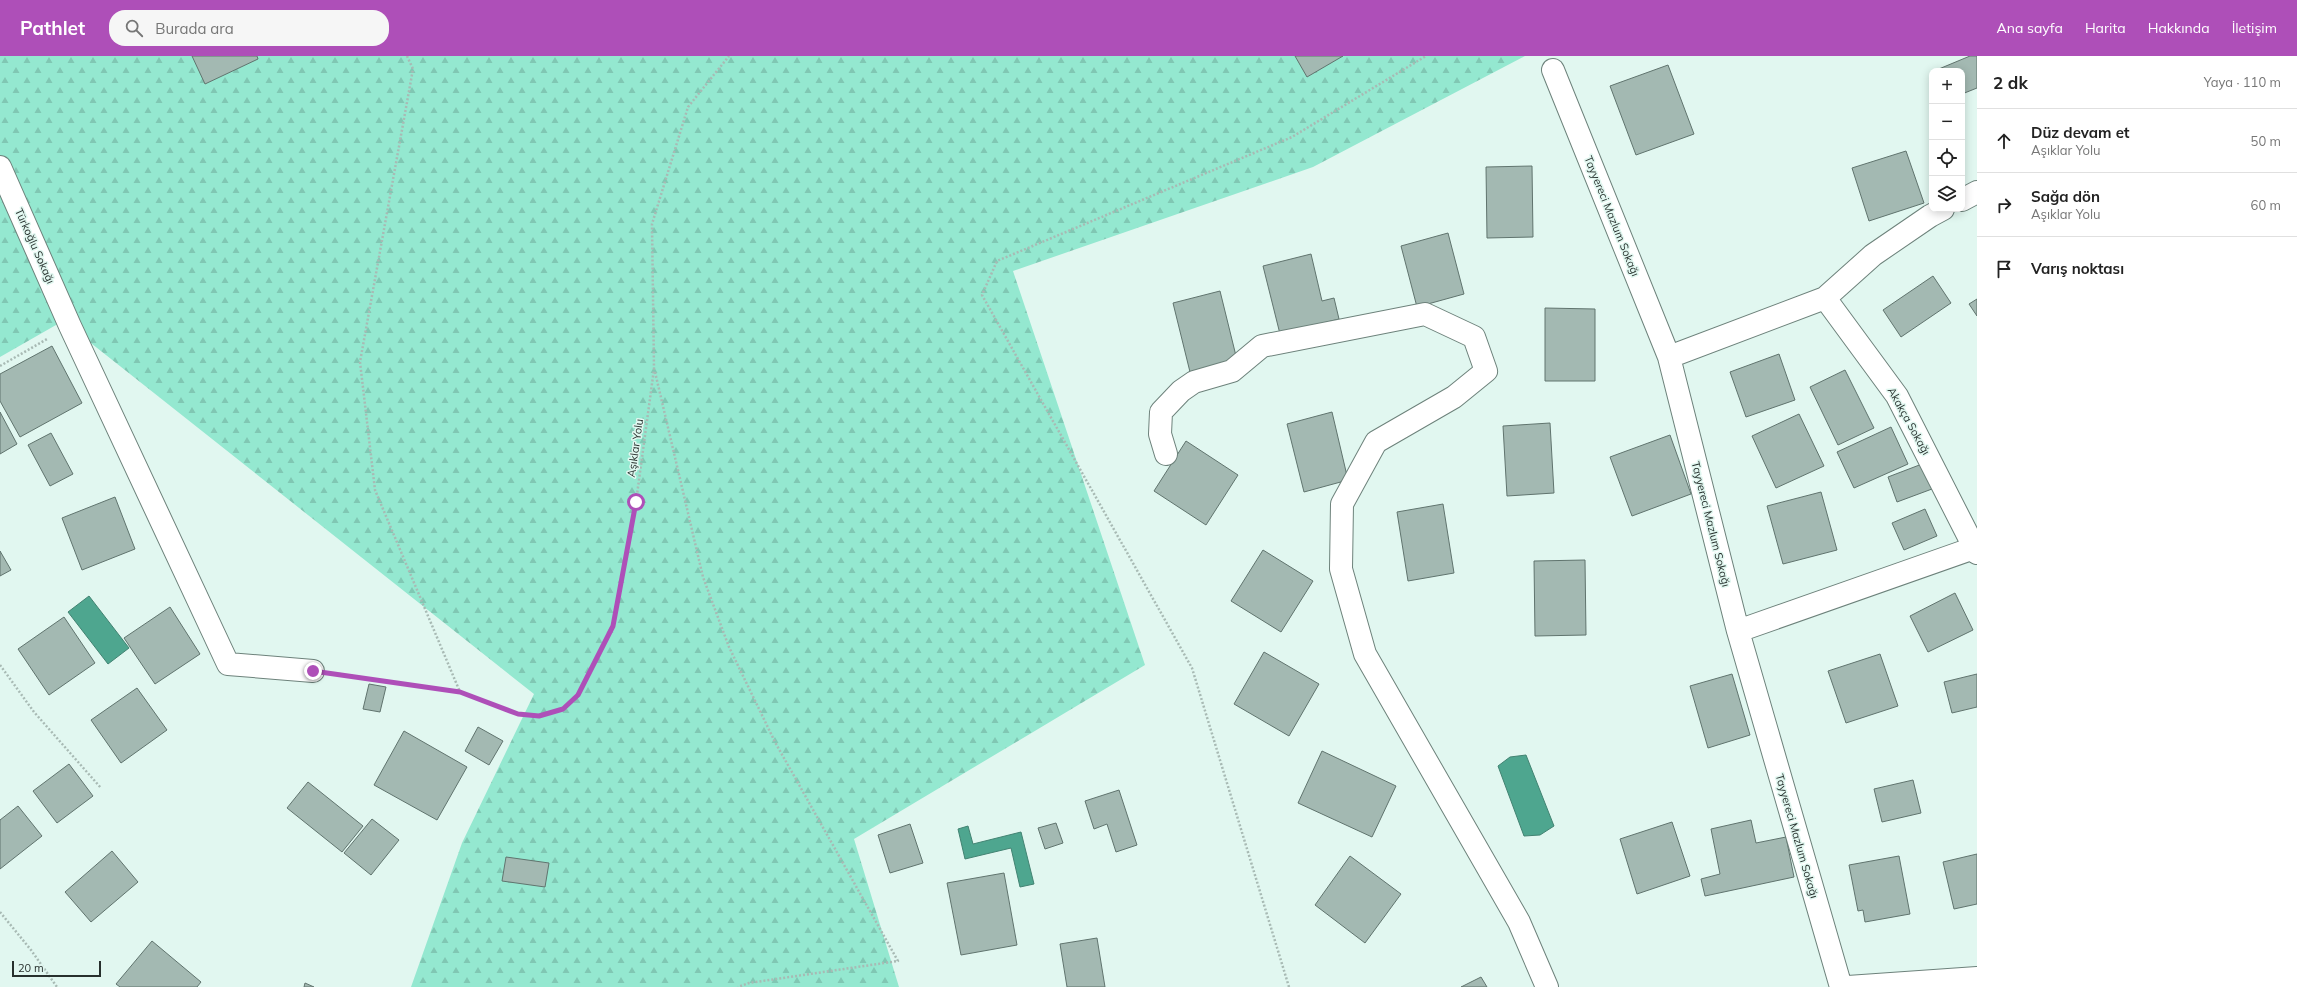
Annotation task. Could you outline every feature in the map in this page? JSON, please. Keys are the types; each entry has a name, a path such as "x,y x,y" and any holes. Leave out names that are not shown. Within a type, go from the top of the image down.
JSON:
{"street":[{"name":"Tayyereci Mazlum Sokağı","path":"1553,70 1669,357 1738,631 1841,987"},
{"name":"Türkoğlu Sokağı","path":"0,167 70,326 228,664 313,671"},
{"path":"1965,198 1977,192"},
{"path":"1669,357 1825,298 1874,255 1937,212"},
{"name":"Akakça Sokağı","path":"1825,298 1897,396 1976,551"},
{"path":"1166,454 1160,434 1161,412 1181,391 1194,382 1232,370 1262,346 1425,314 1474,337 1486,371 1454,397 1376,442 1342,504 1341,569 1365,654 1518,922 1547,987"},
{"path":"1738,631 1976,551"},
{"path":"1848,987 1977,978"}],"path":[{"path":"407,56 413,69 360,362 375,490 460,692"},
{"name":"Aşıklar Yolu","path":"313,671 460,692 518,714 539,716 563,709 578,695 613,626 636,502 654,369 652,224 688,107 729,56"},
{"path":"0,366 70,326"},
{"path":"654,369 703,577 729,647 775,742 898,961 748,983 738,987"},
{"path":"0,664 34,712 101,788"},
{"path":"0,912 32,950 57,987"}],"green space":[{"path":"0,56 1525,56 1313,167 1013,271 1145,665 854,839 899,987 411,987 462,843 534,694 63,321 0,357"}],"shaded area":[{"path":"89,596 129,648 108,664 68,612"},
{"path":"1526,755 1554,826 1540,835 1524,836 1498,766 1510,757"},
{"path":"968,826 973,844 1021,832 1034,884 1020,887 1011,848 965,859 958,829"}],"building":[{"path":"192,56 257,56 258,59 205,84"},
{"path":"1295,56 1343,56 1307,77"},
{"path":"1970,56 1977,56 1977,88 1965,93 1965,68 1941,68"},
{"path":"1668,65 1694,134 1636,155 1610,86"},
{"path":"1906,151 1924,203 1869,221 1852,168"},
{"path":"1532,166 1533,237 1487,238 1486,167"},
{"path":"1448,233 1464,294 1417,307 1401,246"},
{"path":"1311,254 1322,301 1334,298 1339,319 1280,334 1263,266"},
{"path":"1933,276 1951,303 1901,337 1883,310"},
{"path":"1220,291 1237,360 1190,372 1173,303"},
{"path":"1977,299 1977,316 1969,304"},
{"path":"1545,308 1595,309 1595,381 1545,381"},
{"path":"52,346 82,403 20,437 0,401 0,374"},
{"path":"1779,354 1795,400 1746,417 1730,372"},
{"path":"1845,370 1874,428 1838,445 1810,387"},
{"path":"0,412 17,444 0,454"},
{"path":"1332,412 1348,480 1304,492 1287,424"},
{"path":"1799,414 1824,466 1776,488 1752,436"},
{"path":"1550,423 1554,493 1507,496 1503,426"},
{"path":"1891,427 1908,464 1854,488 1837,452"},
{"path":"51,433 73,474 50,486 28,445"},
{"path":"1670,435 1691,494 1632,516 1610,457"},
{"path":"1186,441 1238,475 1206,525 1154,491"},
{"path":"1922,464 1932,489 1897,502 1888,477"},
{"path":"1821,492 1837,550 1783,564 1767,506"},
{"path":"115,497 135,549 82,570 62,518"},
{"path":"1443,504 1454,573 1408,581 1397,512"},
{"path":"1925,509 1937,536 1904,550 1892,523"},
{"path":"1263,550 1313,581 1281,632 1231,601"},
{"path":"0,551 11,570 0,576"},
{"path":"1585,560 1586,635 1535,636 1534,561"},
{"path":"1955,593 1973,630 1928,652 1910,616"},
{"path":"170,607 200,654 155,684 124,638"},
{"path":"64,617 95,663 49,695 18,649"},
{"path":"1264,652 1319,684 1289,736 1234,704"},
{"path":"1880,654 1898,706 1846,723 1828,671"},
{"path":"1732,674 1750,735 1708,748 1690,686"},
{"path":"1977,674 1977,707 1952,713 1944,682"},
{"path":"369,684 386,687 380,712 363,709"},
{"path":"137,688 167,730 121,763 91,720"},
{"path":"478,727 503,741 489,765 465,751"},
{"path":"404,731 467,767 437,820 374,785"},
{"path":"1322,751 1396,786 1372,837 1298,803"},
{"path":"69,764 93,796 57,823 33,791"},
{"path":"1913,780 1921,813 1882,822 1874,789"},
{"path":"308,782 363,826 342,852 287,808"},
{"path":"1119,790 1137,845 1116,852 1107,824 1094,829 1085,801"},
{"path":"18,806 42,836 0,869 0,820"},
{"path":"372,819 399,840 371,875 344,853"},
{"path":"1751,820 1756,843 1786,837 1794,877 1705,896 1701,879 1720,874 1711,829"},
{"path":"1672,822 1690,876 1637,894 1620,839"},
{"path":"1056,823 1063,843 1045,849 1038,828"},
{"path":"910,824 923,863 890,873 878,835"},
{"path":"112,851 138,882 91,922 65,892"},
{"path":"1977,854 1977,904 1954,909 1943,862"},
{"path":"1350,856 1401,894 1365,943 1315,905"},
{"path":"1899,856 1910,914 1865,922 1863,910 1858,911 1849,865"},
{"path":"506,857 549,863 545,887 502,881"},
{"path":"1004,873 1017,945 961,955 947,883"},
{"path":"1097,938 1105,987 1067,987 1060,944"},
{"path":"152,941 201,982 197,987 120,987 116,984"},
{"path":"1481,977 1487,987 1461,987"},
{"path":"305,983 314,987 304,987"}],"route":[{"path":"313,671 460,692 518,714 539,716 563,709 578,695 613,626 636,502"}]}
